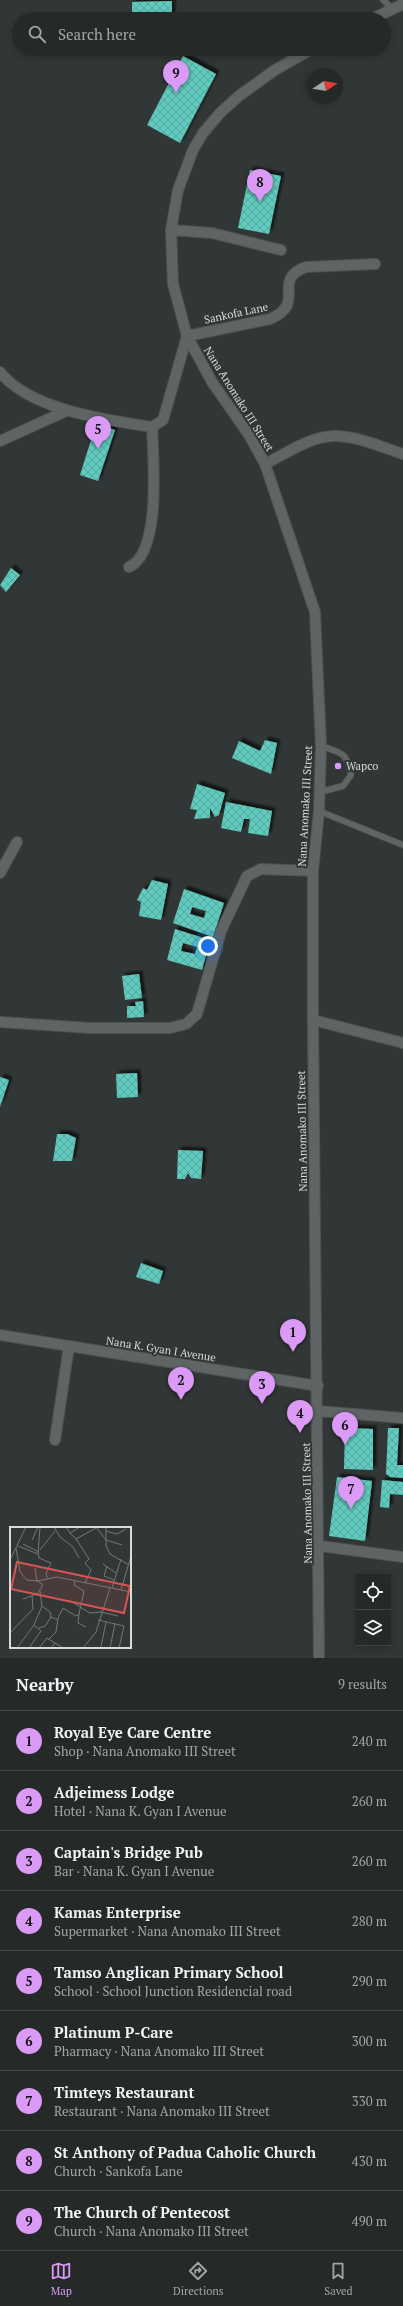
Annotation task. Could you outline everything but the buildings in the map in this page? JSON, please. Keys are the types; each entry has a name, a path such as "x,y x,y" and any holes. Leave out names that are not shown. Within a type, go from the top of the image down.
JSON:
{"street":[{"path":"387,12 403,4"},
{"name":"Nana Anomako III Street","path":"300,56 275,70 240,95 221,112 203,133 193,150 178,190 171,230 173,284 187,336 212,382 249,435 265,464 315,612 321,746 319,811 313,871 313,1020 320,1546 320,1658"},
{"path":"171,230 212,233 281,250"},
{"name":"Sankofa Lane","path":"187,336 270,319 281,314 288,303 288,284 296,270 306,267 375,264"},
{"path":"0,372 5,378 33,396 66,411 152,427 163,420 187,336"},
{"path":"0,441 66,411"},
{"path":"129,568 138,561 145,548 151,528 155,491 152,427"},
{"path":"265,464 310,442 333,436 358,439 403,454"},
{"path":"0,873 17,842"},
{"path":"0,1022 90,1028 170,1028 186,1024 198,1014 221,931 247,876 261,869 313,871"},
{"path":"313,1020 403,1043"},
{"name":"Nana K. Gyan I Avenue","path":"0,1336 318,1386"},
{"path":"55,1440 60,1393 69,1346"},
{"path":"318,1411 403,1418"},
{"path":"320,1546 403,1557"}],"lane":[{"path":"383,0 393,9"},
{"path":"320,792 343,786 351,775 348,760 343,754 321,746"},
{"path":"319,811 403,845"}],"place":[{"name":"The Church of Pentecost","path":"176,93"},
{"name":"St Anthony of Padua Caholic Church","path":"260,202"},
{"name":"Tamso Anglican Primary School","path":"98,449"},
{"name":"Wapco","path":"338,766"},
{"name":"Royal Eye Care Centre","path":"293,1352"},
{"name":"Adjeimess Lodge","path":"181,1400"},
{"name":"Captain's Bridge Pub","path":"262,1404"},
{"name":"Kamas Enterprise","path":"300,1433"},
{"name":"Platinum P-Care","path":"345,1445"},
{"name":"Timteys Restaurant","path":"351,1509"}]}
